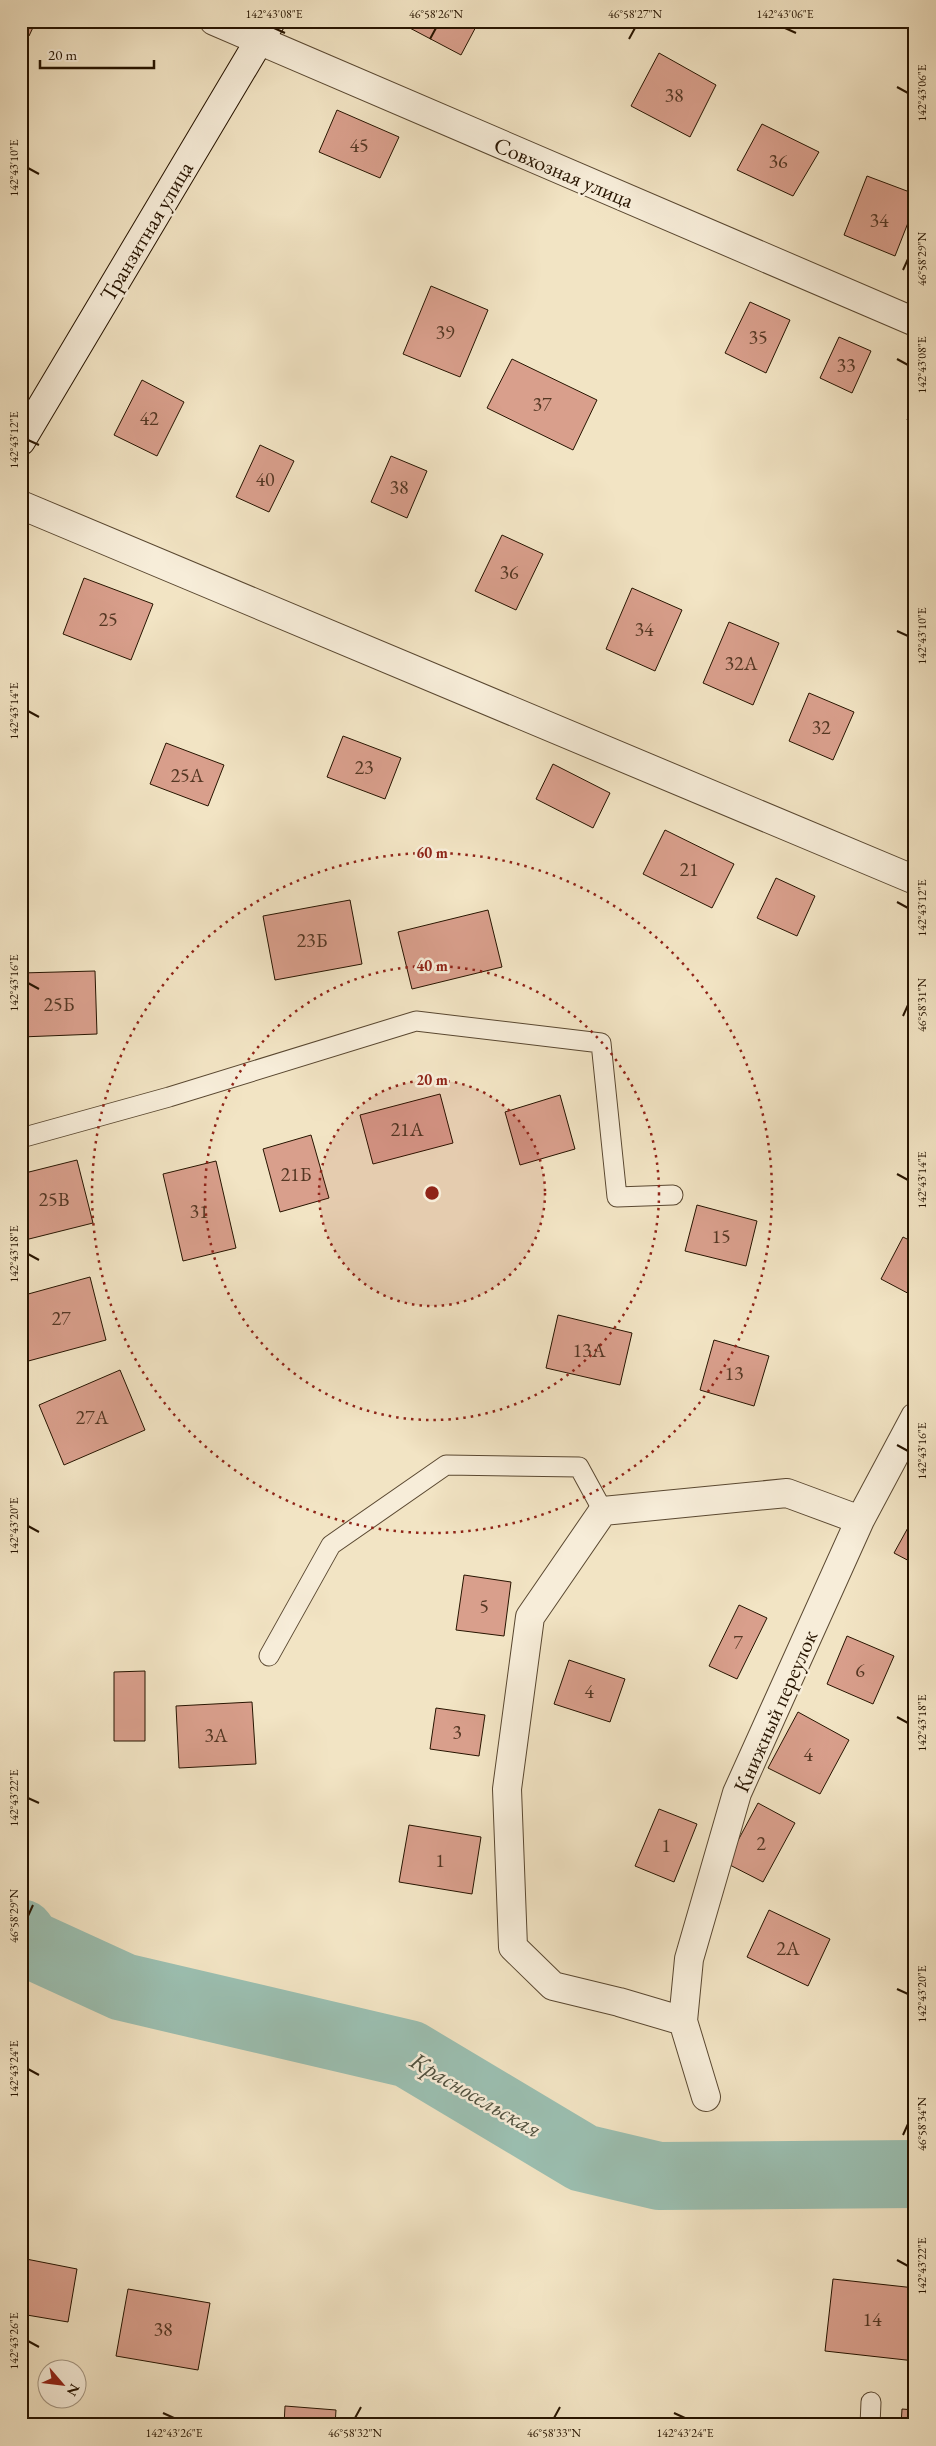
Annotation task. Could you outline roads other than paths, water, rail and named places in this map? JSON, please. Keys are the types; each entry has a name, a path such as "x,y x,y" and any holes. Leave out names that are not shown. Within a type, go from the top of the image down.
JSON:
{"street":[{"name":"Совхозная улица","path":"214,21 265,31 915,322"},
{"name":"Транзитная улица","path":"21,441 265,31"},
{"path":"21,505 915,880"},
{"name":"Книжный переулок","path":"683,2021 689,1959 737,1793 860,1520 915,1417"},
{"path":"706,2097 683,2021 619,2002 553,1986 514,1947 507,1789 530,1617 603,1510 787,1493 860,1520"}],"lane":[{"path":"21,1138 169,1097 416,1021 601,1043 617,1197 674,1195"},
{"path":"269,1656 331,1545 446,1465 579,1467 603,1510"},
{"path":"870,2425 871,2402"}],"waterway":[{"name":"Красносельская","path":"21,1933 29,1944 123,1987 409,2054 583,2158 659,2176 915,2174"}]}
